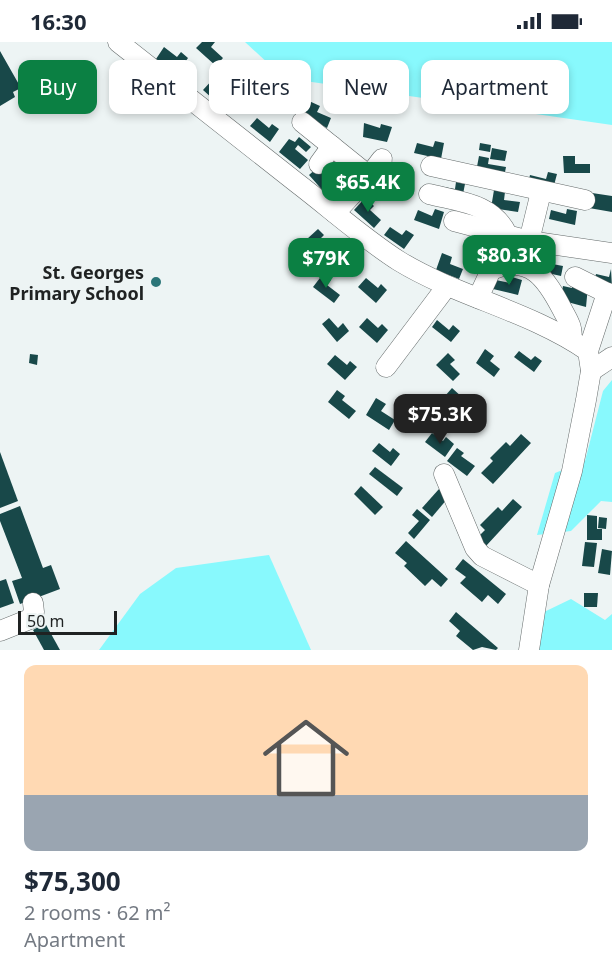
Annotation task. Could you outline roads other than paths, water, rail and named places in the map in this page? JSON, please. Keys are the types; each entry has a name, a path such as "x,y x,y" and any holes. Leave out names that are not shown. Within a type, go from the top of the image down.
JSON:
{"street":[{"path":"118,42 397,260 447,286 571,339 588,351"},
{"path":"302,122 369,176"},
{"path":"319,164 332,146"},
{"path":"335,213 382,159"},
{"path":"431,166 585,200"},
{"path":"524,266 541,192"},
{"path":"429,194 487,210 501,220 507,234"},
{"path":"454,221 529,241 612,253"},
{"path":"478,298 490,270 524,266 539,273 549,284 572,327 571,339"},
{"path":"528,650 539,585 572,471 591,371 588,351 610,294 575,277"},
{"path":"386,367 447,286"},
{"path":"591,371 612,357"},
{"path":"444,474 475,548 482,556 539,585"},
{"path":"0,631 30,618 34,612 33,603"}],"place":[{"name":"St. Georges Primary School","path":"156,282"}]}
